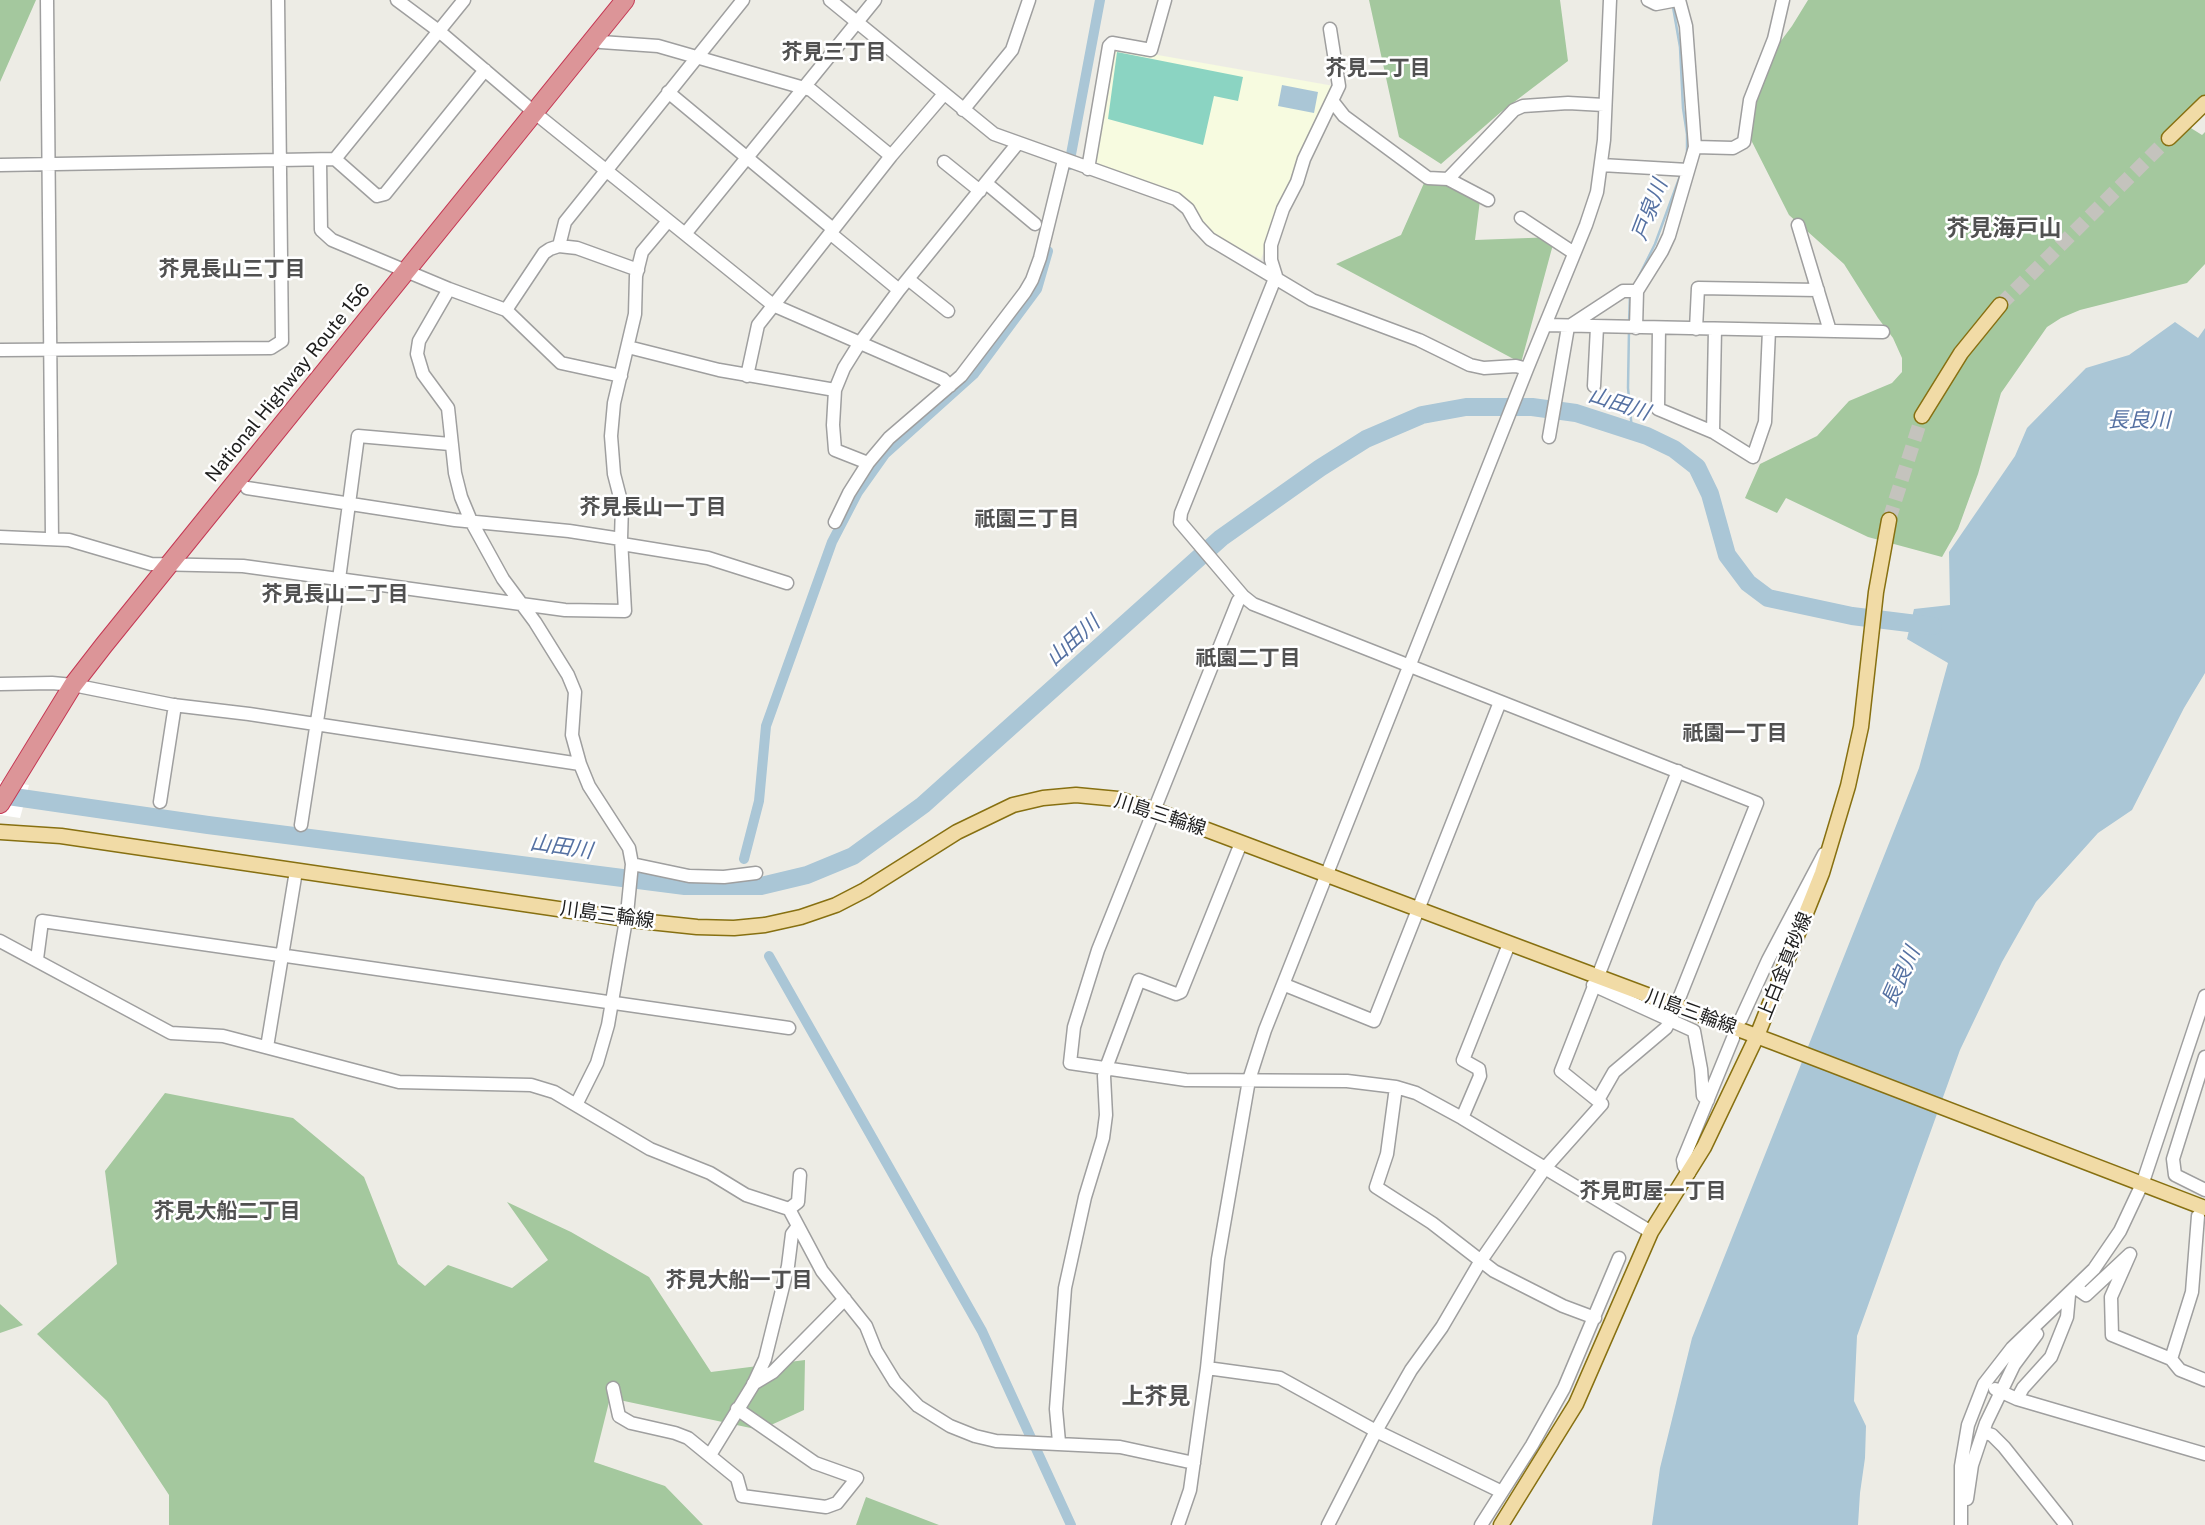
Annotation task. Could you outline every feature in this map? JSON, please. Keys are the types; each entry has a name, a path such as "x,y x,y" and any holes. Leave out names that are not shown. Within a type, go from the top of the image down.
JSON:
{"highway":[{"name":"National Highway Route 156","path":"0,804 73,685 625,0"}],"main road":[{"path":"2169,138 2205,103"},
{"path":"1922,416 1961,353 2000,305"},
{"name":"上白金真砂線","path":"1502,1525 1576,1404 1651,1233 1689,1173 1756,1036 1822,873 1837,827 1861,727 1882,546 1889,520"},
{"name":"川島三輪線","path":"0,832 61,836 697,928 734,928 801,917 836,905 865,890 957,832 1013,805 1043,797 1076,795 1118,799 1154,810 1509,944 1595,981 1756,1036 2143,1182 2201,1212"}],"street":[{"path":"47,0 52,538"},
{"path":"0,349 271,348 282,341 278,0"},
{"path":"397,0 440,32 535,113 773,305 943,379 950,386"},
{"path":"0,165 335,159 464,0"},
{"path":"559,246 565,222 743,0"},
{"path":"830,0 994,134 1176,199 1188,209 1197,225 1210,239 1276,276 1312,300 1419,340 1470,365 1484,368 1516,366 1527,369"},
{"path":"685,234 876,0"},
{"path":"963,110 1012,50 1029,0"},
{"path":"1088,169 1109,46 1112,43 1152,50 1165,0"},
{"path":"1178,1525 1190,1490 1207,1368 1218,1259 1249,1080 1265,1030 1597,192 1604,140 1610,0"},
{"path":"1549,433 1568,327 1632,291 1662,251 1669,236 1695,147 1686,26 1674,1 1657,4 1648,0"},
{"path":"1695,147 1733,148 1744,142 1750,100 1773,39 1783,0"},
{"path":"1330,29 1339,86 1283,209 1271,245 1271,260 1276,276 1181,513 1180,522 1242,596 1254,604 1757,803 1680,996"},
{"path":"594,39 601,42 658,46 811,90 891,156"},
{"path":"335,159 377,196 385,194 485,70"},
{"path":"668,92 899,290"},
{"path":"747,376 758,325 891,156 944,94"},
{"path":"1333,102 1345,116 1409,166 1428,178 1448,179 1488,200"},
{"path":"1448,179 1514,110 1522,106 1568,103 1604,105"},
{"path":"868,463 835,450 832,425 835,390 844,368 899,290 1018,143"},
{"path":"835,522 868,463 889,438 961,376 1032,280 1064,160"},
{"path":"320,161 321,230 332,240 506,310 561,363 621,376"},
{"path":"944,162 1035,224"},
{"path":"1601,165 1688,170"},
{"path":"1521,218 1574,253"},
{"path":"0,537 69,540 151,564 243,566 521,605 565,610 625,611 622,505 614,474 611,436 614,403 635,314 642,252 667,221"},
{"path":"1798,225 1830,331"},
{"path":"506,310 544,253 559,246 596,254 638,270"},
{"path":"908,279 948,311"},
{"path":"1696,328 1698,288 1818,290"},
{"path":"449,289 419,341 417,354 423,374 448,408 455,473 471,520 503,579 568,675 575,692 572,735 580,764 589,786 629,848 632,867 627,916 612,1003 597,1063 576,1105"},
{"path":"1630,328 1632,291"},
{"path":"1545,325 1883,332"},
{"path":"1594,386 1597,327"},
{"path":"1659,328 1658,409 1713,432 1753,457 1765,422 1769,330"},
{"path":"1713,432 1715,329"},
{"path":"628,347 747,376 835,390"},
{"path":"301,825 358,436 450,444"},
{"path":"247,488 569,531 708,558 787,583"},
{"path":"1242,596 1098,950 1074,1027 1070,1063 1186,1080 1347,1081 1396,1087 1416,1093 1462,1118 1651,1233"},
{"path":"0,684 73,685 175,705 580,764"},
{"path":"1285,985 1374,1021 1500,702"},
{"path":"160,802 175,705"},
{"path":"1328,1525 1411,1370 1442,1326 1480,1262 1545,1168 1602,1104 1561,1071 1678,771"},
{"path":"1741,1019 1768,960 1837,827"},
{"path":"1059,1442 1056,1409 1065,1288 1103,1138 1106,1068 1139,980 1176,994 1181,992 1241,843"},
{"path":"632,867 689,876 724,877 756,873"},
{"path":"267,1047 296,871"},
{"path":"37,959 42,921 789,1028"},
{"path":"0,941 171,1033 223,1036 399,1082 531,1085 554,1092 650,1149 709,1173 746,1195 789,1209 822,1270 866,1326 876,1351 895,1382 918,1406 950,1426 996,1441 1120,1447 1194,1463"},
{"path":"1462,1118 1480,1076 1479,1069 1463,1060 1509,944"},
{"path":"1595,981 1694,1031 1702,1069 1703,1096 1708,1100"},
{"path":"1962,1525 1972,1465 1983,1432 2014,1365 2069,1295 2107,1253 2143,1182 2205,996"},
{"path":"1598,1100 1614,1072 1672,1020"},
{"path":"1689,1173 1683,1160 1733,1038"},
{"path":"2205,1057 2199,1100 2173,1159 2175,1175 2205,1190"},
{"path":"1396,1087 1387,1154 1376,1187 1432,1223 1480,1262 1533,1292 1595,1318"},
{"path":"789,1209 798,1202 800,1175"},
{"path":"2171,1359 2192,1292 2201,1212"},
{"path":"710,1455 753,1385 765,1359 789,1266 792,1234 798,1226"},
{"path":"1962,1525 1963,1452 1968,1425 1984,1384 2012,1348 2069,1295 2086,1295 2130,1254 2111,1297 2112,1335 2171,1359 2180,1370 2205,1380"},
{"path":"1481,1525 1564,1388 1619,1258"},
{"path":"2017,1399 2023,1388 2051,1357 2067,1317 2069,1295"},
{"path":"753,1385 773,1372 845,1299"},
{"path":"1207,1368 1280,1378 1376,1431 1502,1492"},
{"path":"1984,1384 2017,1399 2205,1454"},
{"path":"613,1388 620,1416 631,1423 688,1438 737,1478 742,1496 826,1507 837,1503 857,1478 815,1464 737,1409"},
{"path":"1983,1432 1992,1434 2004,1447 2066,1525"}],"shaded area":[{"path":"1118,48 1334,86 1326,108 1292,175 1261,259 1212,234 1182,196 1102,168 1094,159 1113,51"}],"green space":[{"path":"0,0 36,0 0,82"},
{"path":"1369,0 1560,0 1568,61 1501,112 1441,164 1399,137"},
{"path":"1808,0 2205,0 2205,103 2186,125 2202,135 2205,132 2205,264 2187,283 2080,310 2047,327 2001,393 1978,474 1958,529 1942,557 1868,537 1786,498 1777,513 1745,498 1760,464 1817,436 1849,401 1892,383 1902,372 1902,358 1893,338 1844,264 1789,215 1748,134 1749,99 1769,57"},
{"path":"1117,52 1243,77 1238,101 1214,96 1203,145 1108,119"},
{"path":"1428,174 1480,200 1475,240 1555,237 1521,363 1336,264 1401,235"},
{"path":"165,1093 293,1118 364,1177 398,1264 425,1286 448,1265 512,1288 548,1260 507,1202 571,1232 649,1277 711,1372 805,1360 804,1410 760,1430 610,1398 594,1462 665,1486 703,1525 169,1525 169,1495 107,1401 37,1334 117,1264 105,1171"},
{"path":"0,1304 23,1325 0,1333"},
{"path":"866,1497 939,1525 856,1525"}],"water":[{"path":"1282,85 1318,92 1314,113 1278,106"},
{"name":"長良川","path":"2175,322 2198,338 2205,328 2205,673 2132,810 2098,833 2036,902 2002,962 1960,1050 1857,1336 1854,1401 1866,1426 1858,1525 1652,1525 1660,1468 1692,1338 1919,768 1948,663 1907,639 1914,609 1950,605 1949,552 2015,456 2027,428 2086,368 2129,355"}],"pier":[{"path":"0,781 29,785 20,818 0,815"}],"waterway":[{"path":"1069,165 1100,0"},
{"name":"戸泉川","path":"1673,7 1680,47 1687,156"},
{"name":"戸泉川","path":"1634,286 1655,244 1680,176"},
{"path":"744,859 759,801 766,726 832,542 858,492 885,454 974,374 1037,289 1048,251"},
{"name":"戸泉川","path":"1629,323 1630,295"},
{"name":"戸泉川","path":"1629,330 1628,388 1632,430"},
{"name":"山田川","path":"0,795 208,825 685,886 761,886 807,875 853,856 923,805 1221,538 1366,439 1422,415 1466,407 1532,407 1576,413 1647,436 1674,449 1697,467 1710,494 1727,555 1748,583 1768,598 1852,616 1933,626"},
{"path":"769,956 982,1331 1071,1525"}],"tunnel":[{"path":"2000,305 2169,138"},
{"path":"1889,520 1922,416"}],"district":[{"name":"芥見三丁目","path":"834,53"},
{"name":"芥見二丁目","path":"1378,69"},
{"name":"芥見海戸山","path":"2004,229"},
{"name":"芥見長山三丁目","path":"232,270"},
{"name":"芥見長山一丁目","path":"653,508"},
{"name":"祇園三丁目","path":"1027,520"},
{"name":"芥見長山二丁目","path":"335,595"},
{"name":"祇園二丁目","path":"1248,659"},
{"name":"祇園一丁目","path":"1735,734"},
{"name":"芥見町屋一丁目","path":"1653,1192"},
{"name":"芥見大船二丁目","path":"227,1212"},
{"name":"芥見大船一丁目","path":"739,1281"},
{"name":"上芥見","path":"1156,1397"}]}
